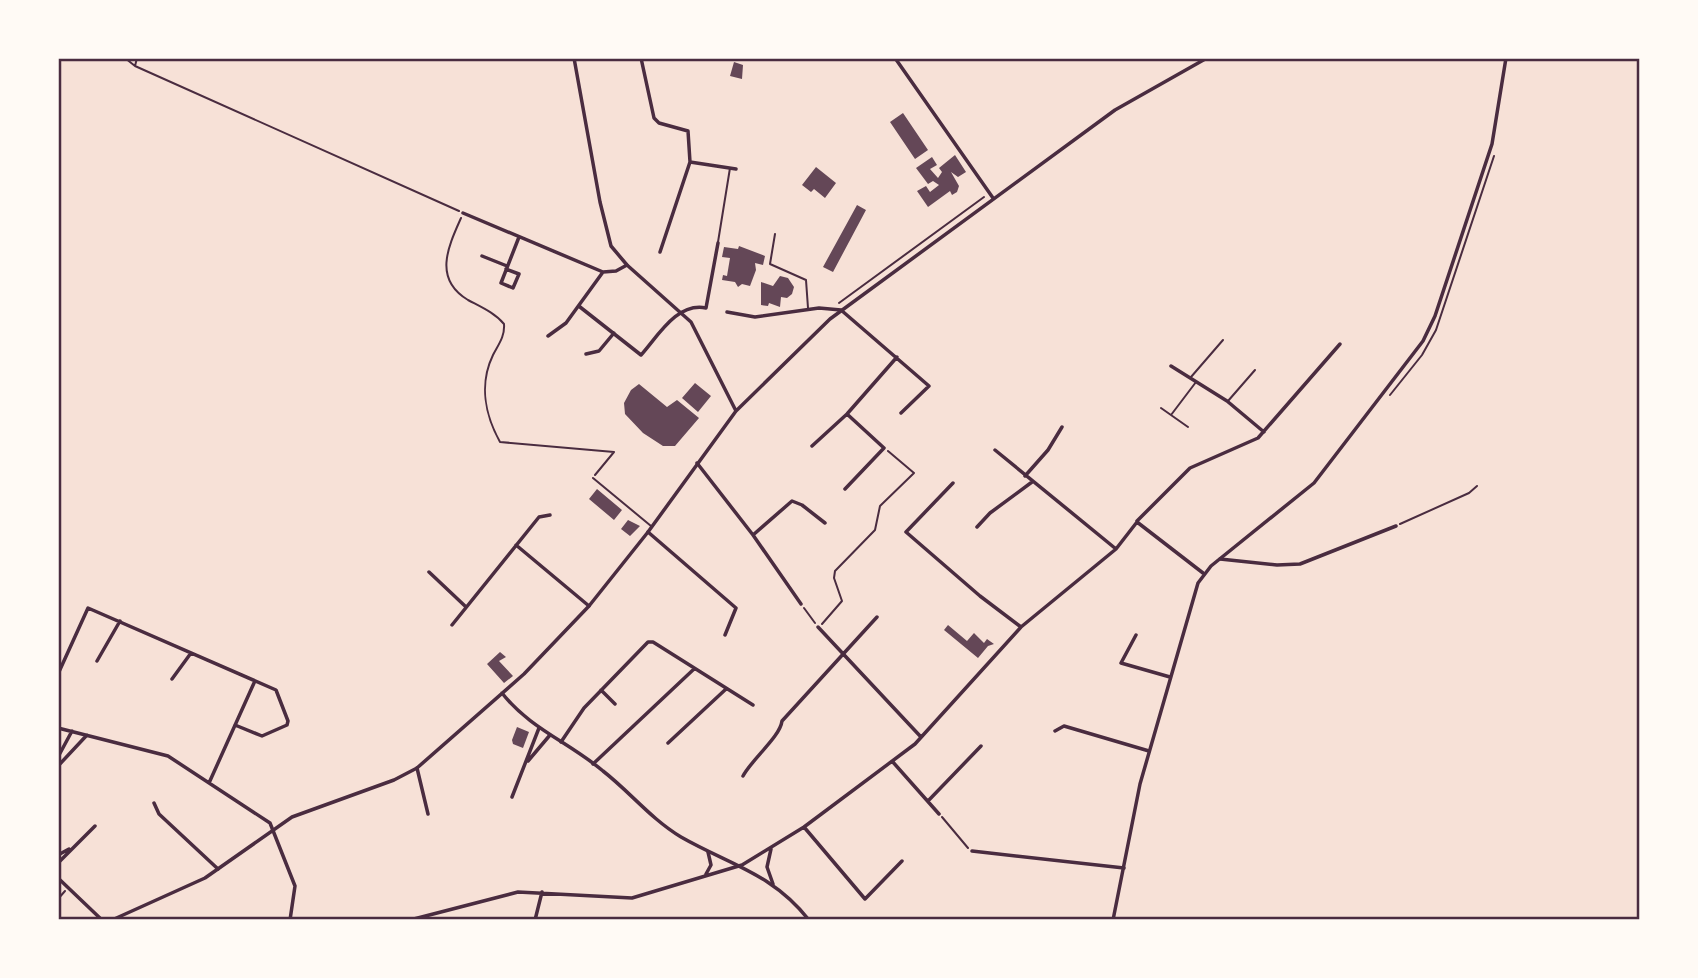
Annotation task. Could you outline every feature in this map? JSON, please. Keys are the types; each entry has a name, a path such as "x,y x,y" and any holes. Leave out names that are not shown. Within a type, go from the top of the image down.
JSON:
{"street":[{"path":"574,58 611,246 626,265 682,312 696,329 736,411"},
{"path":"641,58 654,118 660,123 688,131 690,162 660,252"},
{"path":"895,58 993,198"},
{"path":"112,920 191,885 218,869 275,827 303,812 394,780 416,768 502,693 589,606 652,527 736,411 841,310 1115,110 1207,58"},
{"path":"1113,920 1149,751 1203,573 1307,490 1387,391 1423,341 1435,316 1492,145 1506,58"},
{"path":"690,162 733,169"},
{"path":"463,213 603,272 616,271 626,265"},
{"path":"482,256 507,268 519,274 513,288 501,283 507,268 519,237"},
{"path":"580,307 642,355 682,312 693,306 706,307 718,243"},
{"path":"548,336 562,328 580,307 603,272"},
{"path":"727,312 755,317 809,309 841,310 929,386 901,413"},
{"path":"586,354 599,351 614,333"},
{"path":"411,920 507,894 542,892 626,898 742,865 771,849 804,827 921,737 1021,627 1116,549 1137,522 1190,468 1258,438 1340,344"},
{"path":"812,446 846,414 897,357"},
{"path":"1171,366 1227,401 1264,432"},
{"path":"845,489 884,447 846,414"},
{"path":"1025,476 1048,450 1062,427"},
{"path":"995,450 1116,549"},
{"path":"697,463 753,535 801,604"},
{"path":"977,527 990,513 1032,482"},
{"path":"953,483 906,532 980,596 1021,627"},
{"path":"753,535 792,501 802,505 825,523"},
{"path":"452,625 539,517 550,515"},
{"path":"1137,522 1203,573"},
{"path":"1220,558 1277,565 1300,564 1396,526"},
{"path":"648,532 736,608 725,635"},
{"path":"516,545 589,606"},
{"path":"429,572 465,606"},
{"path":"58,674 88,608 276,691 288,724 262,736 235,725"},
{"path":"743,776 753,759 781,728 782,721 877,617"},
{"path":"97,661 120,621"},
{"path":"818,626 921,737"},
{"path":"1136,635 1121,663 1170,677"},
{"path":"561,742 601,690 648,642 653,642 752,705"},
{"path":"172,678 191,653"},
{"path":"593,764 694,669"},
{"path":"209,783 254,682"},
{"path":"668,743 726,689"},
{"path":"601,690 615,704"},
{"path":"502,693 539,728 593,764 663,825 773,884 809,920"},
{"path":"1055,731 1064,726 1149,751"},
{"path":"58,727 162,753 275,827 295,886 290,920"},
{"path":"512,797 539,728"},
{"path":"58,757 72,731"},
{"path":"58,766 87,735"},
{"path":"524,765 550,735"},
{"path":"928,801 981,746"},
{"path":"892,761 939,814"},
{"path":"416,768 428,814"},
{"path":"154,803 159,814 218,869"},
{"path":"58,863 95,826"},
{"path":"804,827 865,899 902,861"},
{"path":"58,855 71,848"},
{"path":"771,849 767,867 773,884"},
{"path":"706,874 711,861 707,850"},
{"path":"972,851 1124,868"},
{"path":"58,877 102,920"},
{"path":"535,920 542,892"}],"lane":[{"path":"718,243 733,169"},
{"path":"775,234 769,264 806,280 809,309"},
{"path":"1190,378 1223,340"},
{"path":"1227,401 1255,370"},
{"path":"1171,415 1197,381"},
{"path":"1161,408 1188,427"},
{"path":"593,478 652,527"}],"path":[{"path":"125,58 135,66 463,213 446,251 447,274 461,295 504,324 503,337 491,359 486,378 489,422 500,442 614,452 593,478"},
{"path":"135,66 136,58"},
{"path":"832,308 989,193"},
{"path":"801,604 818,626 842,601 834,578 835,571 875,530 880,506 914,473 884,447"},
{"path":"1396,526 1469,493 1477,486"},
{"path":"939,814 972,851"},
{"path":"58,899 68,887"}],"building":[{"path":"734,62 743,65 742,79 730,76"},
{"path":"903,113 928,150 915,159 890,122"},
{"path":"955,155 966,172 958,177 951,172 959,186 957,192 952,195 950,191 928,207 917,191 926,186 930,192 939,185 933,181 928,184 916,168 932,157 937,165 930,169 938,178 942,172 939,168"},
{"path":"816,167 836,183 825,198 814,189 811,192 802,185"},
{"path":"857,205 866,210 833,272 823,267"},
{"path":"739,246 765,256 763,265 755,263 756,270 750,286 742,284 738,287 735,282 722,280 723,275 727,276 730,258 722,257 724,247 738,249"},
{"path":"780,276 788,278 794,287 792,294 787,298 781,297 780,307 769,303 768,306 761,305 761,282 773,286"},
{"path":"695,383 711,396 698,412 682,398"},
{"path":"639,384 667,407 677,400 699,418 675,446 663,446 643,433 625,414 624,403 631,390"},
{"path":"597,489 622,510 614,520 589,499"},
{"path":"628,520 640,526 630,536 621,529"},
{"path":"948,625 967,641 974,633 984,643 987,639 994,644 988,646 978,658 944,630"},
{"path":"500,652 506,657 499,661 513,676 504,683 487,664"},
{"path":"517,727 529,732 523,748 513,744"}]}
